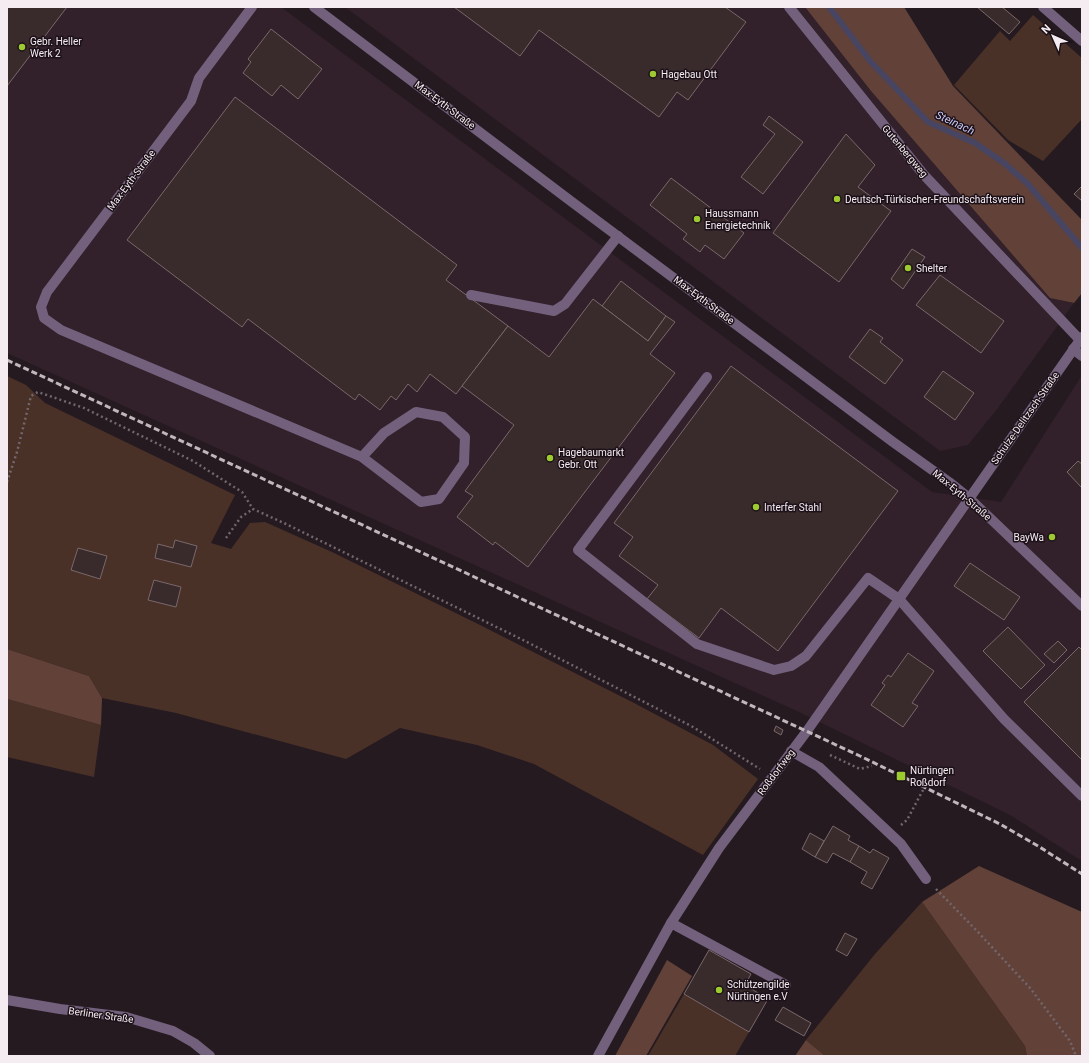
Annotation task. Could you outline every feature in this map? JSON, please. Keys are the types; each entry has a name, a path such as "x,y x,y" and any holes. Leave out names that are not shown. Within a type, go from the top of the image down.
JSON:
{"street":[{"name":"Max-Eyth-Straße","path":"252,7 199,78 191,101 47,292 41,306 44,318 61,330 362,456"},
{"name":"Max-Eyth-Straße","path":"314,7 893,442 949,482 969,498 1082,606"},
{"name":"Gutenbergweg","path":"789,7 924,174 1081,338"},
{"path":"1043,7 1082,41"},
{"path":"472,295 554,311 565,304 618,236"},
{"name":"Schulze-Delitzsch-Straße","path":"969,498 1081,338"},
{"path":"1073,349 1082,356"},
{"path":"707,378 578,550 697,644 774,670 791,666 806,656 868,578 899,599 1004,719 1082,796"},
{"path":"416,412 443,418 465,437 464,463 439,499 421,502 362,456 384,433 416,412"},
{"name":"Roßdorfweg","path":"598,1056 671,923 719,848 807,731 969,498"},
{"path":"791,751 819,767 901,844 926,879"},
{"path":"671,923 786,985"},
{"name":"Berliner Straße","path":"7,1000 60,1009 126,1017 173,1031 194,1043 210,1056"}],"path":[{"path":"7,482 17,452 31,396 38,392 84,408 193,461 242,492 253,509 523,640 686,724 772,777"},
{"path":"226,538 241,517 253,509"},
{"path":"819,767 825,753 860,769 872,766"},
{"path":"911,812 923,790"},
{"path":"926,879 1030,988 1070,1041 1076,1056"}],"shaded area":[{"path":"7,7 281,7 932,492 1001,502 1082,375 1082,861 1010,815 799,712 7,353"},
{"path":"345,7 805,7 871,91 1050,298 1074,303 998,408 968,445 940,451"},
{"path":"805,7 904,7 953,86 1082,220 1082,293 1074,303 1050,298 871,91"},
{"path":"1033,15 1082,58 1082,119 1043,161 1008,140 954,85 1000,31 1010,41"},
{"path":"7,376 26,385 45,403 235,495 211,543 231,549 250,523 265,522 332,552 634,703 713,745 758,779 703,855 534,764 477,745 400,728 346,759 176,713 102,698 89,676 7,649"},
{"path":"7,649 89,676 102,698 101,725 7,699"},
{"path":"7,699 101,725 94,777 7,757"},
{"path":"979,866 1082,912 1082,1056 1027,1056 1025,1046 922,902"},
{"path":"922,902 1025,1046 1027,1056 825,1056 806,1040 875,954"},
{"path":"667,960 692,976 646,1056 615,1056"},
{"path":"684,994 749,1032 735,1056 648,1056"},
{"path":"806,1040 825,1056 795,1056"}],"building":[{"name":"Gebr. Heller Werk 2","path":"7,7 67,7 7,86"},
{"name":"Hagebau Ott","path":"454,7 725,7 746,22 688,100 677,92 659,117 539,30 520,56"},
{"path":"977,7 1002,7 1020,22 1009,34"},
{"path":"271,29 322,69 298,99 281,85 272,96 243,73 251,62 248,59"},
{"path":"235,97 457,265 446,280 508,326 456,394 430,374 417,392 408,384 396,400 391,396 380,410 359,394 355,400 248,319 242,327 127,240"},
{"path":"769,116 803,142 763,194 741,177 775,134 763,125"},
{"name":"Deutsch-Türkischer-Freundschaftsverein","path":"846,134 875,165 858,187 891,211 839,282 773,233"},
{"name":"Haussmann Energietechnik","path":"671,178 744,233 724,259 705,245 700,252 683,239 687,234 650,205"},
{"path":"1082,186 1082,201 1074,194"},
{"name":"Shelter","path":"912,249 925,257 903,289 891,279"},
{"path":"940,275 1004,321 981,353 916,305"},
{"path":"621,281 666,316 648,341 602,306"},
{"name":"Hagebaumarkt Gebr. Ott","path":"593,299 648,341 666,316 675,322 650,354 675,373 528,567 495,542 493,545 457,517 473,496 465,491 514,425 462,386 508,326 549,357"},
{"path":"870,329 883,338 880,342 903,360 885,384 849,357"},
{"name":"Interfer Stahl","path":"731,366 898,491 778,651 721,608 699,638 647,599 658,585 619,556 633,537 614,523"},
{"path":"943,371 974,393 955,420 924,397"},
{"path":"1078,461 1082,464 1082,488 1067,472"},
{"path":"175,540 197,546 191,567 155,558 158,544 173,548"},
{"path":"78,548 107,556 100,579 71,570"},
{"path":"970,563 1020,597 1004,620 954,586"},
{"path":"154,580 181,587 176,607 148,600"},
{"path":"1008,627 1045,665 1021,689 983,651"},
{"path":"1058,641 1067,650 1054,663 1044,654"},
{"path":"1079,647 1082,650 1082,760 1024,702"},
{"path":"908,653 934,671 912,703 918,706 903,727 871,705 885,685 882,683 888,675 891,677"},
{"path":"776,726 783,730 781,735 774,731"},
{"path":"833,826 850,836 848,840 859,846 850,862 833,853 827,863 815,857"},
{"path":"810,833 824,841 815,857 802,849"},
{"path":"859,846 870,853 873,849 889,858 872,889 861,883 867,872 850,862"},
{"path":"845,933 857,939 847,956 836,950"},
{"name":"Schützengilde Nürtingen e.V","path":"709,950 751,974 745,985 768,999 749,1032 684,994"},
{"path":"783,1007 811,1023 804,1036 775,1020"}],"waterway":[{"name":"Steinach","path":"829,7 870,61 928,122 975,143 1004,163 1027,183 1082,248"}],"railway":[{"path":"7,360 860,756 1000,824 1082,874"}],"place":[{"name":"Gebr. Heller Werk 2","path":"22,47"},
{"name":"Hagebau Ott","path":"653,74"},
{"name":"Deutsch-Türkischer-Freundschaftsverein","path":"837,199"},
{"name":"Haussmann Energietechnik","path":"697,219"},
{"name":"Shelter","path":"908,268"},
{"name":"Hagebaumarkt Gebr. Ott","path":"550,458"},
{"name":"Interfer Stahl","path":"756,507"},
{"name":"BayWa","path":"1052,537"},
{"name":"Nürtingen Roßdorf","path":"901,776"},
{"name":"Schützengilde Nürtingen e.V","path":"719,990"}]}
